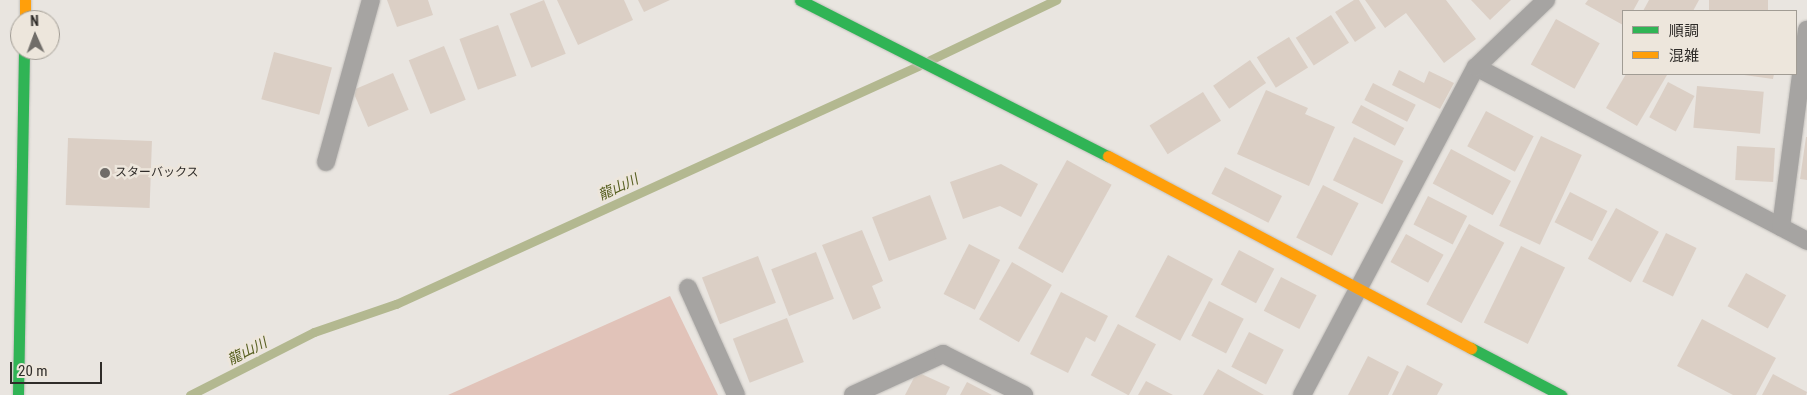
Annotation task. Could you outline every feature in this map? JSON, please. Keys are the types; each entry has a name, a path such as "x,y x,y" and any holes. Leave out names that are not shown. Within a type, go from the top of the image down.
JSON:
{"street":[{"path":"800,0 1061,131 1561,395"},
{"path":"18,395 24,60"}],"lane":[{"path":"326,162 371,0"},
{"path":"1302,395 1360,289 1476,67 1546,0"},
{"path":"1781,227 1807,30"},
{"path":"1476,67 1807,241"},
{"path":"688,288 736,395"},
{"path":"853,395 943,354 1024,395"}],"shaded area":[{"path":"670,296 718,395 448,395"}],"building":[{"path":"387,0 428,0 433,15 397,27"},
{"path":"544,0 566,54 531,68 510,14"},
{"path":"557,0 624,0 633,20 578,45"},
{"path":"638,0 670,0 644,12"},
{"path":"1354,0 1359,0 1376,28 1355,42 1335,12"},
{"path":"1365,0 1446,0 1476,39 1444,63 1406,13 1385,28"},
{"path":"1471,0 1511,0 1490,20"},
{"path":"1588,0 1639,0 1634,10 1622,10 1622,24 1585,4"},
{"path":"1649,0 1699,0 1694,10 1644,10"},
{"path":"1709,0 1768,0 1768,10 1709,10"},
{"path":"1331,15 1349,43 1314,66 1296,38"},
{"path":"1556,19 1600,43 1575,89 1531,64"},
{"path":"498,25 516,76 478,90 459,39"},
{"path":"1289,37 1308,68 1276,88 1257,57"},
{"path":"444,46 466,100 430,114 409,60"},
{"path":"274,52 332,68 319,115 261,99"},
{"path":"1250,60 1266,83 1229,109 1213,86"},
{"path":"1399,70 1424,83 1429,71 1454,83 1440,109 1392,85"},
{"path":"393,73 409,110 368,127 352,90"},
{"path":"1625,75 1667,75 1637,126 1606,108"},
{"path":"1744,75 1774,75 1773,79"},
{"path":"1668,82 1694,96 1676,131 1649,117"},
{"path":"1373,83 1416,105 1407,122 1364,100"},
{"path":"1697,86 1764,92 1760,134 1693,128"},
{"path":"1266,90 1308,108 1305,114 1335,127 1309,186 1237,154"},
{"path":"1203,92 1221,121 1168,154 1150,125"},
{"path":"1361,105 1404,128 1395,146 1352,123"},
{"path":"1486,111 1534,136 1515,172 1467,146"},
{"path":"1541,136 1582,155 1540,245 1499,226"},
{"path":"1354,137 1403,161 1382,204 1333,180"},
{"path":"1807,137 1807,180 1800,179"},
{"path":"68,138 152,141 150,208 66,205"},
{"path":"1737,146 1775,148 1773,182 1735,180"},
{"path":"1451,149 1511,181 1493,215 1433,183"},
{"path":"1067,160 1112,185 1063,273 1018,248"},
{"path":"1001,164 1038,184 1021,217 1000,206 963,219 950,182"},
{"path":"1225,167 1282,196 1268,223 1211,194"},
{"path":"1323,185 1359,203 1332,256 1296,238"},
{"path":"1570,192 1607,211 1592,241 1555,222"},
{"path":"930,195 947,239 889,261 872,217"},
{"path":"1428,196 1467,216 1453,244 1413,225"},
{"path":"1616,208 1659,232 1631,282 1588,259"},
{"path":"1469,224 1504,243 1462,323 1426,304"},
{"path":"862,230 883,281 872,286 881,308 853,320 822,245"},
{"path":"1666,233 1697,248 1673,296 1642,282"},
{"path":"1406,234 1444,255 1428,283 1390,262"},
{"path":"969,244 1000,260 975,310 944,294"},
{"path":"1521,246 1565,267 1528,344 1484,322"},
{"path":"1239,250 1274,269 1256,303 1221,284"},
{"path":"816,252 834,299 789,316 771,269"},
{"path":"1168,255 1213,279 1180,341 1135,317"},
{"path":"758,256 776,303 720,324 702,278"},
{"path":"1012,262 1052,285 1019,342 979,319"},
{"path":"1746,273 1786,295 1768,329 1728,306"},
{"path":"1281,277 1317,295 1299,329 1264,311"},
{"path":"1061,292 1108,316 1095,342 1086,337 1068,373 1030,354"},
{"path":"1209,301 1244,319 1226,353 1191,336"},
{"path":"787,318 804,362 750,383 733,339"},
{"path":"1702,319 1776,358 1756,395 1733,395 1677,366"},
{"path":"1118,324 1156,344 1129,395 1091,375"},
{"path":"1249,332 1284,350 1266,384 1231,367"},
{"path":"1368,356 1399,372 1388,395 1348,395"},
{"path":"1407,365 1443,384 1437,395 1392,395"},
{"path":"1218,369 1264,395 1203,395"},
{"path":"917,372 950,387 946,395 905,395"},
{"path":"1773,374 1807,392 1806,395 1762,395"},
{"path":"1146,381 1173,395 1138,395"},
{"path":"967,382 992,395 960,395"}],"waterway":[{"name":"龍山川","path":"930,60 1056,0"},
{"name":"龍山川","path":"190,395 314,332 396,304 918,66"}],"traffic: fast":[{"path":"800,0 1108,156"},
{"path":"18,395 24,60"},
{"path":"1471,348 1561,395"}],"traffic: slow":[{"path":"25,0 25,10"},
{"path":"1108,156 1471,348"}],"place":[{"name":"スターバックス","path":"105,173"}]}
